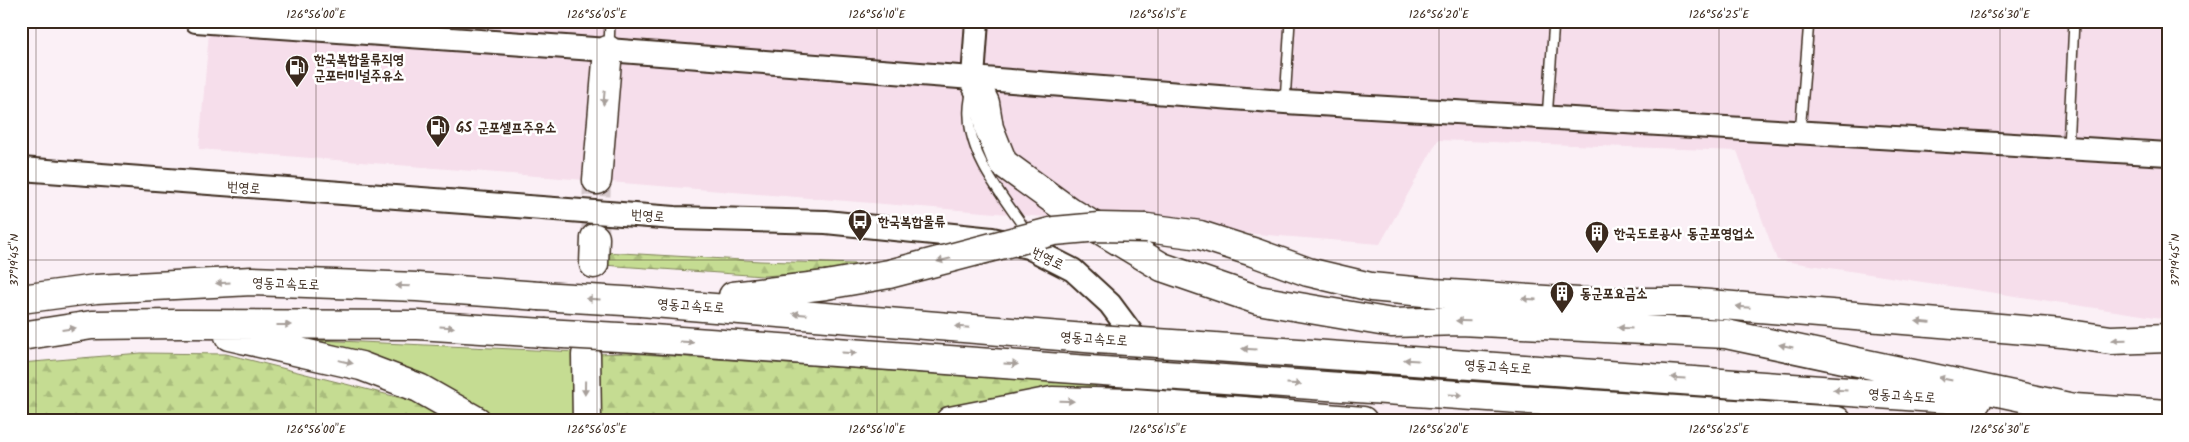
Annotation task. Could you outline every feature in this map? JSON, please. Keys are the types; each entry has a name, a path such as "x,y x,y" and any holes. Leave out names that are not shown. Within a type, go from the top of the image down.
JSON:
{"highway":[{"path":"597,180 608,50"},
{"path":"973,78 985,103 989,128 1003,163 1069,211 1162,267 1258,300 1392,322 1460,321 1726,334 2078,409"},
{"path":"654,302 826,285 888,274 1054,232 1099,227 1147,228 1200,235 1308,272 1371,287 1579,302 1685,302 2062,333 2111,340 2168,338"},
{"name":"영동고속도로","path":"21,299 96,289 252,281 417,287 654,302 1098,339 2168,414"},
{"path":"179,324 361,366 419,388 477,421"},
{"path":"21,336 92,325 418,325 638,338 1837,421"},
{"path":"586,355 587,421"},
{"path":"950,421 1052,401 1133,403 1363,421"}],"street":[{"path":"196,21 263,23 1285,102 2168,154"},
{"path":"973,78 977,21"},
{"name":"번영로","path":"21,170 675,218 826,222 992,239 1028,247 1073,270 1110,304 1197,421"}],"lane":[{"path":"608,50 610,21"},
{"path":"1285,102 1290,21"},
{"path":"1547,118 1554,21"},
{"path":"1800,133 1809,21"},
{"path":"2068,149 2074,21"},
{"path":"973,78 968,116 975,144 981,160 1023,226 1028,247"}],"shaded area":[{"path":"210,21 2168,21 2168,319 1777,260 1737,151 1438,140 1380,244 199,149"}],"green space":[{"path":"604,252 760,261 889,265 763,276 603,265"},
{"path":"317,340 578,352 578,421 498,421 446,388 409,370 380,358"},
{"path":"141,353 226,354 413,401 446,421 21,421 21,363"},
{"path":"627,353 1096,385 1095,391 947,413 928,421 594,421 595,354"}],"tunnel":[{"path":"595,238 597,180"},
{"path":"586,355 594,264"}],"place":[{"name":"한국복합물류직영 군포터미널주유소","path":"297,88"},
{"name":"GS 군포셀프주유소","path":"438,148"},
{"name":"한국복합물류","path":"860,242"},
{"name":"한국도로공사 동군포영업소","path":"1597,254"},
{"name":"동군포요금소","path":"1562,314"}]}
